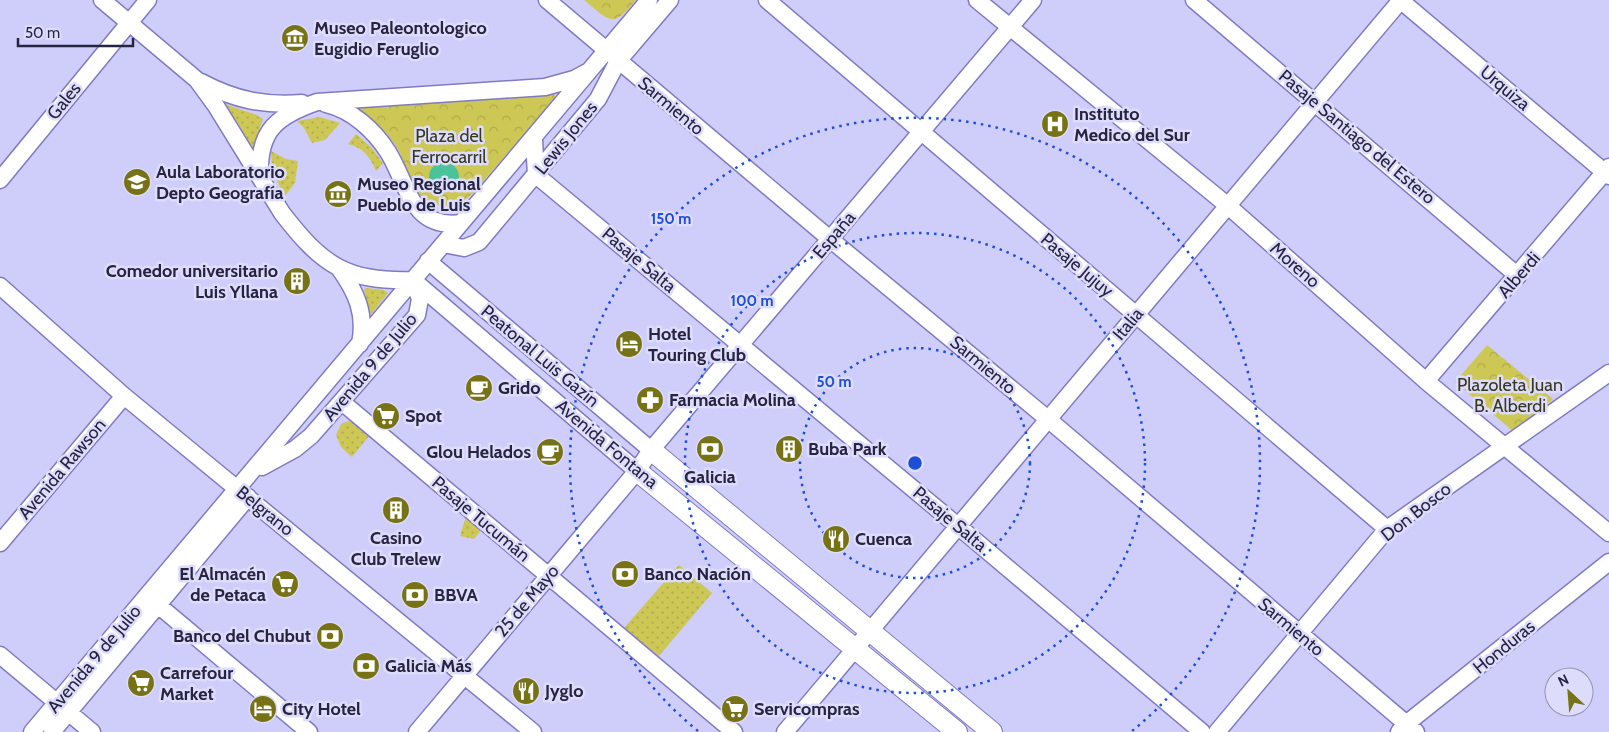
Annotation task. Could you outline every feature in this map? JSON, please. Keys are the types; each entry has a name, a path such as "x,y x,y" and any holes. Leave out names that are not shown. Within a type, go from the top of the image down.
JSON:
{"main road":[{"name":"Avenida Fontana","path":"651,450 992,732"},
{"name":"Avenida Fontana","path":"637,471 957,732"}],"street":[{"path":"102,0 197,80 219,92 249,102 281,105 545,87 574,79 592,69"},
{"name":"Gales","path":"0,180 148,0"},
{"name":"Sarmiento","path":"547,0 830,239 1049,420 1299,633 1407,729"},
{"name":"Lewis Jones","path":"443,244 464,248 479,242 598,99 612,56 650,0"},
{"name":"Lewis Jones","path":"413,280 534,140 592,69 612,56 670,0"},
{"name":"Pasaje Jujuy","path":"767,0 1387,529"},
{"name":"Moreno","path":"977,0 1227,205 1426,381 1609,533"},
{"name":"España","path":"637,471 651,450 1033,0"},
{"name":"Pasaje Santiago del Estero","path":"1194,0 1315,101 1518,276"},
{"name":"Italia","path":"785,732 1400,0"},
{"name":"Urquiza","path":"1400,0 1608,172"},
{"path":"197,80 216,106 273,200 293,227 339,268 370,279 413,280"},
{"path":"260,176 261,148 273,125 299,108 317,102 347,111 374,134 388,151 410,198 418,209 440,224 461,223"},
{"path":"534,140 536,174"},
{"name":"Alberdi","path":"1426,381 1608,172"},
{"name":"Pasaje Salta","path":"536,174 1202,732"},
{"name":"Peatonal Luis Gazín","path":"428,261 651,450"},
{"name":"Avenida 9 de Julio","path":"339,268 351,286 361,308 363,329 360,344"},
{"name":"Avenida 9 de Julio","path":"32,732 63,707 158,605 243,493 252,472 413,280"},
{"name":"Avenida 9 de Julio","path":"252,472 303,443 417,315 420,299 413,280"},
{"name":"Avenida Fontana","path":"413,280 637,471"},
{"name":"Belgrano","path":"0,286 124,396 533,732"},
{"path":"345,398 347,361"},
{"name":"Don Bosco","path":"1217,732 1387,529 1609,373"},
{"name":"Avenida Rawson","path":"0,543 124,396"},
{"name":"Pasaje Tucumán","path":"345,398 548,576 734,732"},
{"name":"25 de Mayo","path":"417,732 637,471"},
{"name":"Avenida 9 de Julio","path":"52,732 63,707 243,493"},
{"name":"Honduras","path":"1407,729 1609,562"},
{"path":"158,605 309,732"},
{"path":"0,655 92,732"}],"green space":[{"path":"584,0 636,0 622,15 616,19 611,19"},
{"name":"Plaza del Ferrocarril","path":"553,92 556,98 471,195 458,204 447,206 432,204 417,191 399,152 385,131 363,113 350,106"},
{"path":"222,103 257,115 263,119 253,147 249,146 238,123"},
{"path":"320,117 340,123 325,140 312,143 304,128 297,121"},
{"path":"356,134 371,147 383,163 376,171 366,154 348,144"},
{"path":"271,151 286,159 298,161 295,183 284,197 272,168"},
{"path":"364,289 384,290 388,293 372,313 369,313"},
{"name":"Plazoleta Juan B. Alberdi","path":"1487,345 1553,399 1514,432 1455,382"},
{"path":"348,421 357,424 370,435 352,457 341,447 336,435 341,424"},
{"path":"466,516 482,529 474,539 460,536"},
{"path":"679,565 712,593 659,656 624,628"}],"shaded area":[{"path":"444,162 455,166 459,177 455,188 444,192 433,188 429,177 433,166"}],"place":[{"name":"Museo Paleontologico Eugidio Feruglio","path":"295,38"},
{"name":"Instituto Medico del Sur","path":"1055,124"},
{"name":"Aula Laboratorio Depto Geografía","path":"137,182"},
{"name":"Museo Regional Pueblo de Luis","path":"338,194"},
{"name":"Comedor universitario Luis Yllana","path":"297,281"},
{"name":"Hotel Touring Club","path":"629,344"},
{"name":"Grido","path":"479,388"},
{"name":"Farmacia Molina","path":"650,400"},
{"name":"Spot","path":"386,416"},
{"name":"Galicia","path":"710,449"},
{"name":"Buba Park","path":"789,449"},
{"name":"Glou Helados","path":"550,452"},
{"name":"Casino Club Trelew","path":"396,510"},
{"name":"Cuenca","path":"836,539"},
{"name":"Banco Nación","path":"625,574"},
{"name":"El Almacén de Petaca","path":"285,584"},
{"name":"BBVA","path":"415,595"},
{"name":"Banco del Chubut","path":"330,636"},
{"name":"Galicia Más","path":"366,666"},
{"name":"Carrefour Market","path":"141,683"},
{"name":"Jyglo","path":"526,691"},
{"name":"City Hotel","path":"263,709"},
{"name":"Servicompras","path":"735,709"}]}
